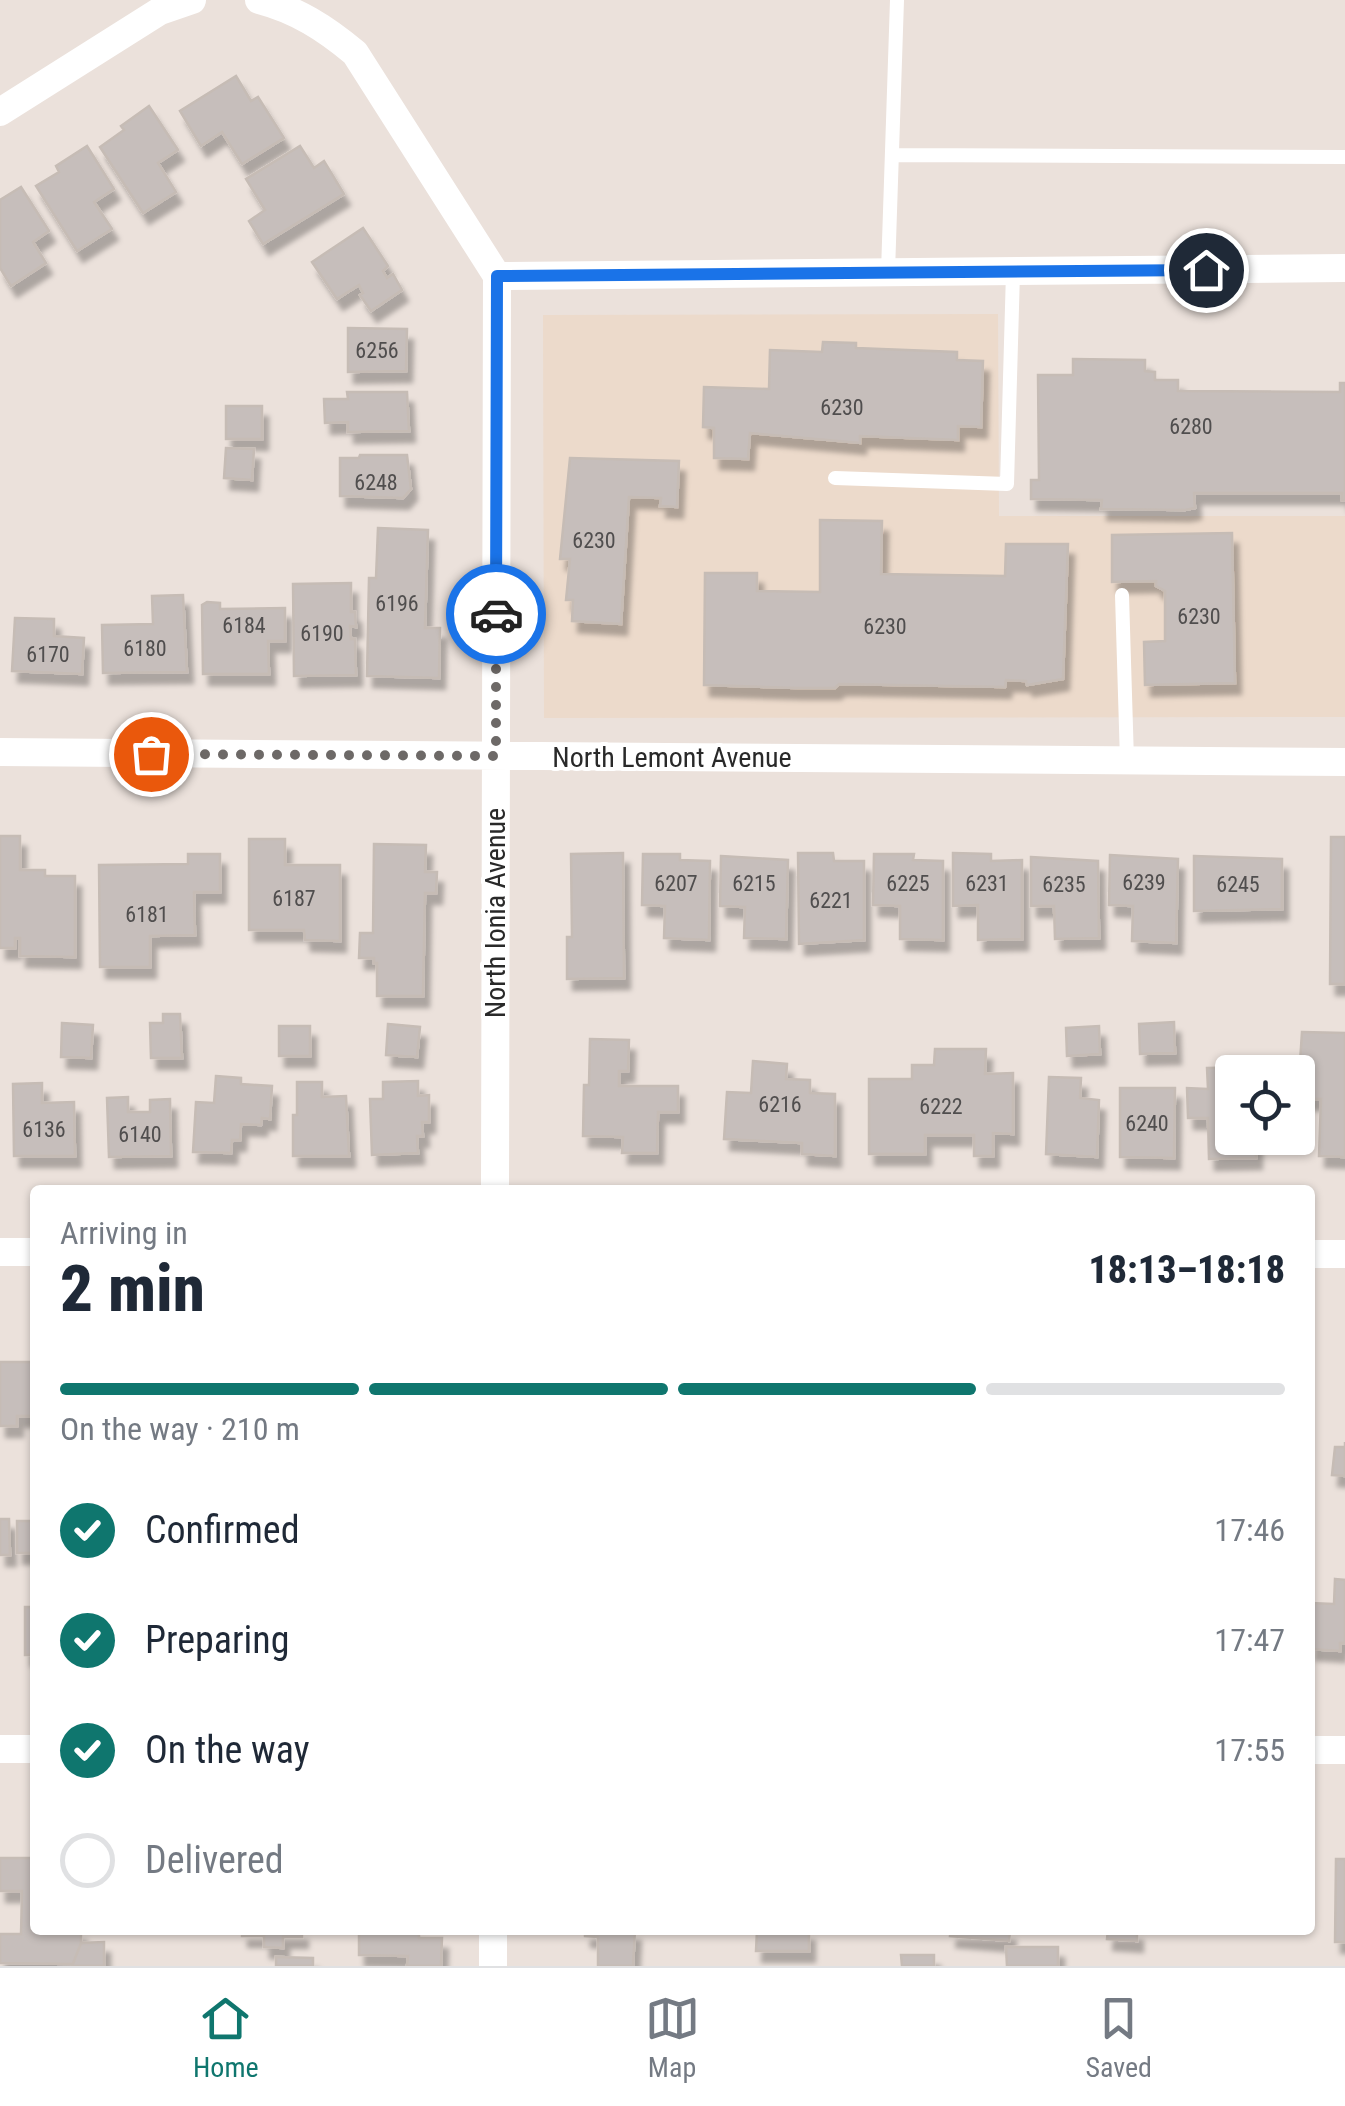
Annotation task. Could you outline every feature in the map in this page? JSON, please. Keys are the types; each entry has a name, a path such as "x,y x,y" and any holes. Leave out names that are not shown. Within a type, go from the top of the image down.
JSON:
{"street":[{"path":"0,112 160,11 192,0"},
{"path":"259,0 297,11 355,53 497,276 1345,268"},
{"name":"North Ionia Avenue","path":"495,1185 497,276"},
{"name":"North Lemont Avenue","path":"0,752 1345,762"},
{"path":"0,1252 30,1252"},
{"path":"1315,1254 1345,1254"},
{"path":"0,1749 30,1749"},
{"path":"1315,1750 1345,1750"},
{"path":"493,1935 493,1966"}],"lane":[{"path":"888,272 897,0"},
{"path":"892,155 1345,157"},
{"path":"836,478 1007,484 1013,272"},
{"path":"1122,595 1127,761"}],"shaded area":[{"path":"998,314 999,516 1345,516 1345,717 544,718 543,315"}],"building":[{"path":"236,76 251,101 258,97 284,138 242,164 222,132 201,146 180,111"},
{"path":"149,106 178,150 158,163 176,192 143,213 100,147"},
{"path":"87,146 114,189 94,202 112,229 77,251 36,186 59,172 56,166"},
{"path":"300,146 314,168 324,161 344,194 263,244 249,221 265,210 246,179"},
{"path":"21,187 49,231 33,242 46,263 11,286 0,268 0,200"},
{"path":"363,228 388,266 383,271 387,278 393,274 402,290 371,311 360,295 363,293 359,285 337,299 312,262"},
{"path":"348,328 407,329 406,371 348,372"},
{"path":"823,342 856,343 856,348 957,352 957,360 983,361 981,427 958,426 958,440 860,436 860,443 750,433 748,459 714,458 714,428 703,427 704,387 769,389 770,350 822,352"},
{"path":"1073,359 1145,360 1145,371 1155,372 1155,380 1178,380 1178,391 1340,392 1340,383 1345,383 1345,500 1342,493 1194,493 1195,508 1185,510 1101,509 1102,500 1031,499 1031,480 1039,480 1038,375 1073,375"},
{"path":"347,392 407,392 409,431 348,432 348,422 325,423 324,399 348,399"},
{"path":"226,406 262,406 262,439 226,439"},
{"path":"226,448 254,449 252,480 224,478"},
{"path":"407,455 411,489 403,498 340,496 340,458"},
{"path":"570,458 679,461 677,507 660,506 661,498 629,497 621,624 572,621 573,600 566,600 570,559 560,559"},
{"path":"820,520 882,521 881,574 1005,576 1006,544 1068,544 1063,679 1027,685 1026,681 1006,680 1005,687 704,685 705,573 757,573 757,591 820,592"},
{"path":"378,528 428,530 425,628 440,628 439,678 367,676 369,578 376,578"},
{"path":"1232,533 1235,683 1145,685 1144,642 1165,641 1165,591 1156,586 1156,581 1112,582 1112,535"},
{"path":"351,583 351,612 355,612 356,627 350,626 351,639 355,639 356,675 294,676 293,584"},
{"path":"183,595 187,672 103,673 102,625 153,624 152,596"},
{"path":"220,603 220,609 285,608 285,641 268,641 269,674 203,674 202,605"},
{"path":"15,618 54,619 54,636 84,638 82,674 12,671"},
{"path":"0,836 20,836 20,870 45,870 45,876 75,876 75,957 20,956 20,938 15,938 15,948 0,948"},
{"path":"1331,837 1345,837 1345,984 1330,984"},
{"path":"249,839 285,839 285,865 340,865 340,941 305,940 304,930 249,930"},
{"path":"374,844 426,845 425,872 437,872 436,893 425,893 423,996 377,996 377,963 374,958 359,958 360,933 373,933"},
{"path":"623,853 624,978 567,979 567,937 572,937 571,854"},
{"path":"798,853 833,853 834,861 864,861 864,940 799,944"},
{"path":"953,853 991,854 991,861 1022,860 1022,939 978,940 978,905 953,906"},
{"path":"188,854 220,854 220,892 194,892 195,935 150,936 150,967 100,967 99,865 188,864"},
{"path":"643,854 680,854 680,860 710,861 709,940 664,938 665,906 642,905"},
{"path":"874,854 914,854 913,860 943,861 943,940 900,939 900,906 873,905"},
{"path":"1110,855 1178,859 1176,943 1132,941 1133,906 1109,905"},
{"path":"721,856 788,860 786,939 744,938 745,907 720,906"},
{"path":"1194,856 1282,859 1282,909 1194,911"},
{"path":"1031,857 1098,861 1099,938 1055,939 1054,906 1031,906"},
{"path":"163,1014 180,1014 182,1058 151,1058 150,1023 163,1023"},
{"path":"1174,1022 1175,1053 1140,1054 1139,1024"},
{"path":"62,1023 93,1025 91,1058 61,1057"},
{"path":"388,1024 420,1027 417,1057 386,1055"},
{"path":"279,1026 310,1026 310,1056 279,1056"},
{"path":"1099,1026 1100,1054 1067,1056 1066,1028"},
{"path":"1302,1032 1345,1033 1345,1157 1319,1156 1321,1099 1315,1099 1315,1055 1300,1055"},
{"path":"590,1039 629,1040 628,1071 619,1071 619,1086 678,1086 678,1112 658,1112 657,1153 622,1153 623,1137 583,1136"},
{"path":"935,1049 986,1049 985,1074 1013,1073 1013,1134 993,1133 993,1156 974,1156 974,1135 925,1135 925,1154 869,1154 869,1079 912,1079 912,1065 934,1065"},
{"path":"753,1061 787,1064 786,1079 810,1080 810,1093 835,1094 835,1156 802,1154 802,1143 724,1139 727,1092 751,1093"},
{"path":"1207,1068 1215,1068 1215,1155 1256,1158 1209,1159 1208,1118 1188,1118 1187,1088 1208,1089"},
{"path":"216,1076 241,1078 241,1084 272,1086 270,1119 262,1118 261,1125 241,1124 240,1140 232,1140 231,1153 193,1152 196,1102 214,1103"},
{"path":"1049,1077 1081,1078 1080,1098 1099,1100 1097,1157 1046,1154"},
{"path":"418,1081 418,1096 429,1095 429,1122 422,1122 423,1136 417,1136 418,1153 372,1155 370,1099 383,1099 383,1082"},
{"path":"297,1082 322,1082 322,1097 346,1096 349,1156 293,1156"},
{"path":"42,1083 42,1103 74,1102 75,1156 14,1156 13,1084"},
{"path":"1120,1088 1175,1088 1174,1158 1120,1157"},
{"path":"128,1097 128,1112 150,1112 150,1100 170,1099 171,1156 109,1157 107,1098"},
{"path":"0,1362 30,1362 30,1416 17,1416 17,1426 0,1426"},
{"path":"1335,1447 1345,1447 1345,1476 1332,1475"},
{"path":"0,1519 9,1519 10,1555 0,1555"},
{"path":"17,1521 30,1521 30,1553 17,1553"},
{"path":"1335,1579 1345,1580 1345,1643 1340,1643 1340,1651 1315,1649 1315,1603 1334,1604"},
{"path":"25,1607 30,1607 30,1655 25,1655"},
{"path":"0,1858 30,1858 30,1935 81,1935 73,1964 0,1963 0,1934 21,1934 22,1891 0,1891"},
{"path":"1336,1859 1345,1859 1345,1942 1335,1942"},
{"path":"302,1935 302,1937 283,1937 283,1948 264,1947 264,1936 242,1936"},
{"path":"359,1935 442,1938 441,1966 407,1966 408,1956 359,1955"},
{"path":"635,1935 633,1966 598,1966 598,1937 585,1936"},
{"path":"757,1935 809,1935 809,1951 756,1951"},
{"path":"950,1935 1010,1935 1009,1941"},
{"path":"1107,1935 1137,1935 1137,1941 1107,1939"},
{"path":"104,1942 104,1966 72,1966 81,1943"},
{"path":"1006,1947 1058,1947 1058,1966 1007,1966"},
{"path":"901,1955 934,1955 934,1966 902,1966"},
{"path":"276,1957 313,1958 313,1966 276,1966"}],"way so far":[{"path":"151,754 496,756 496,614"}],"route":[{"path":"496,614 497,276 1206,270"}]}
